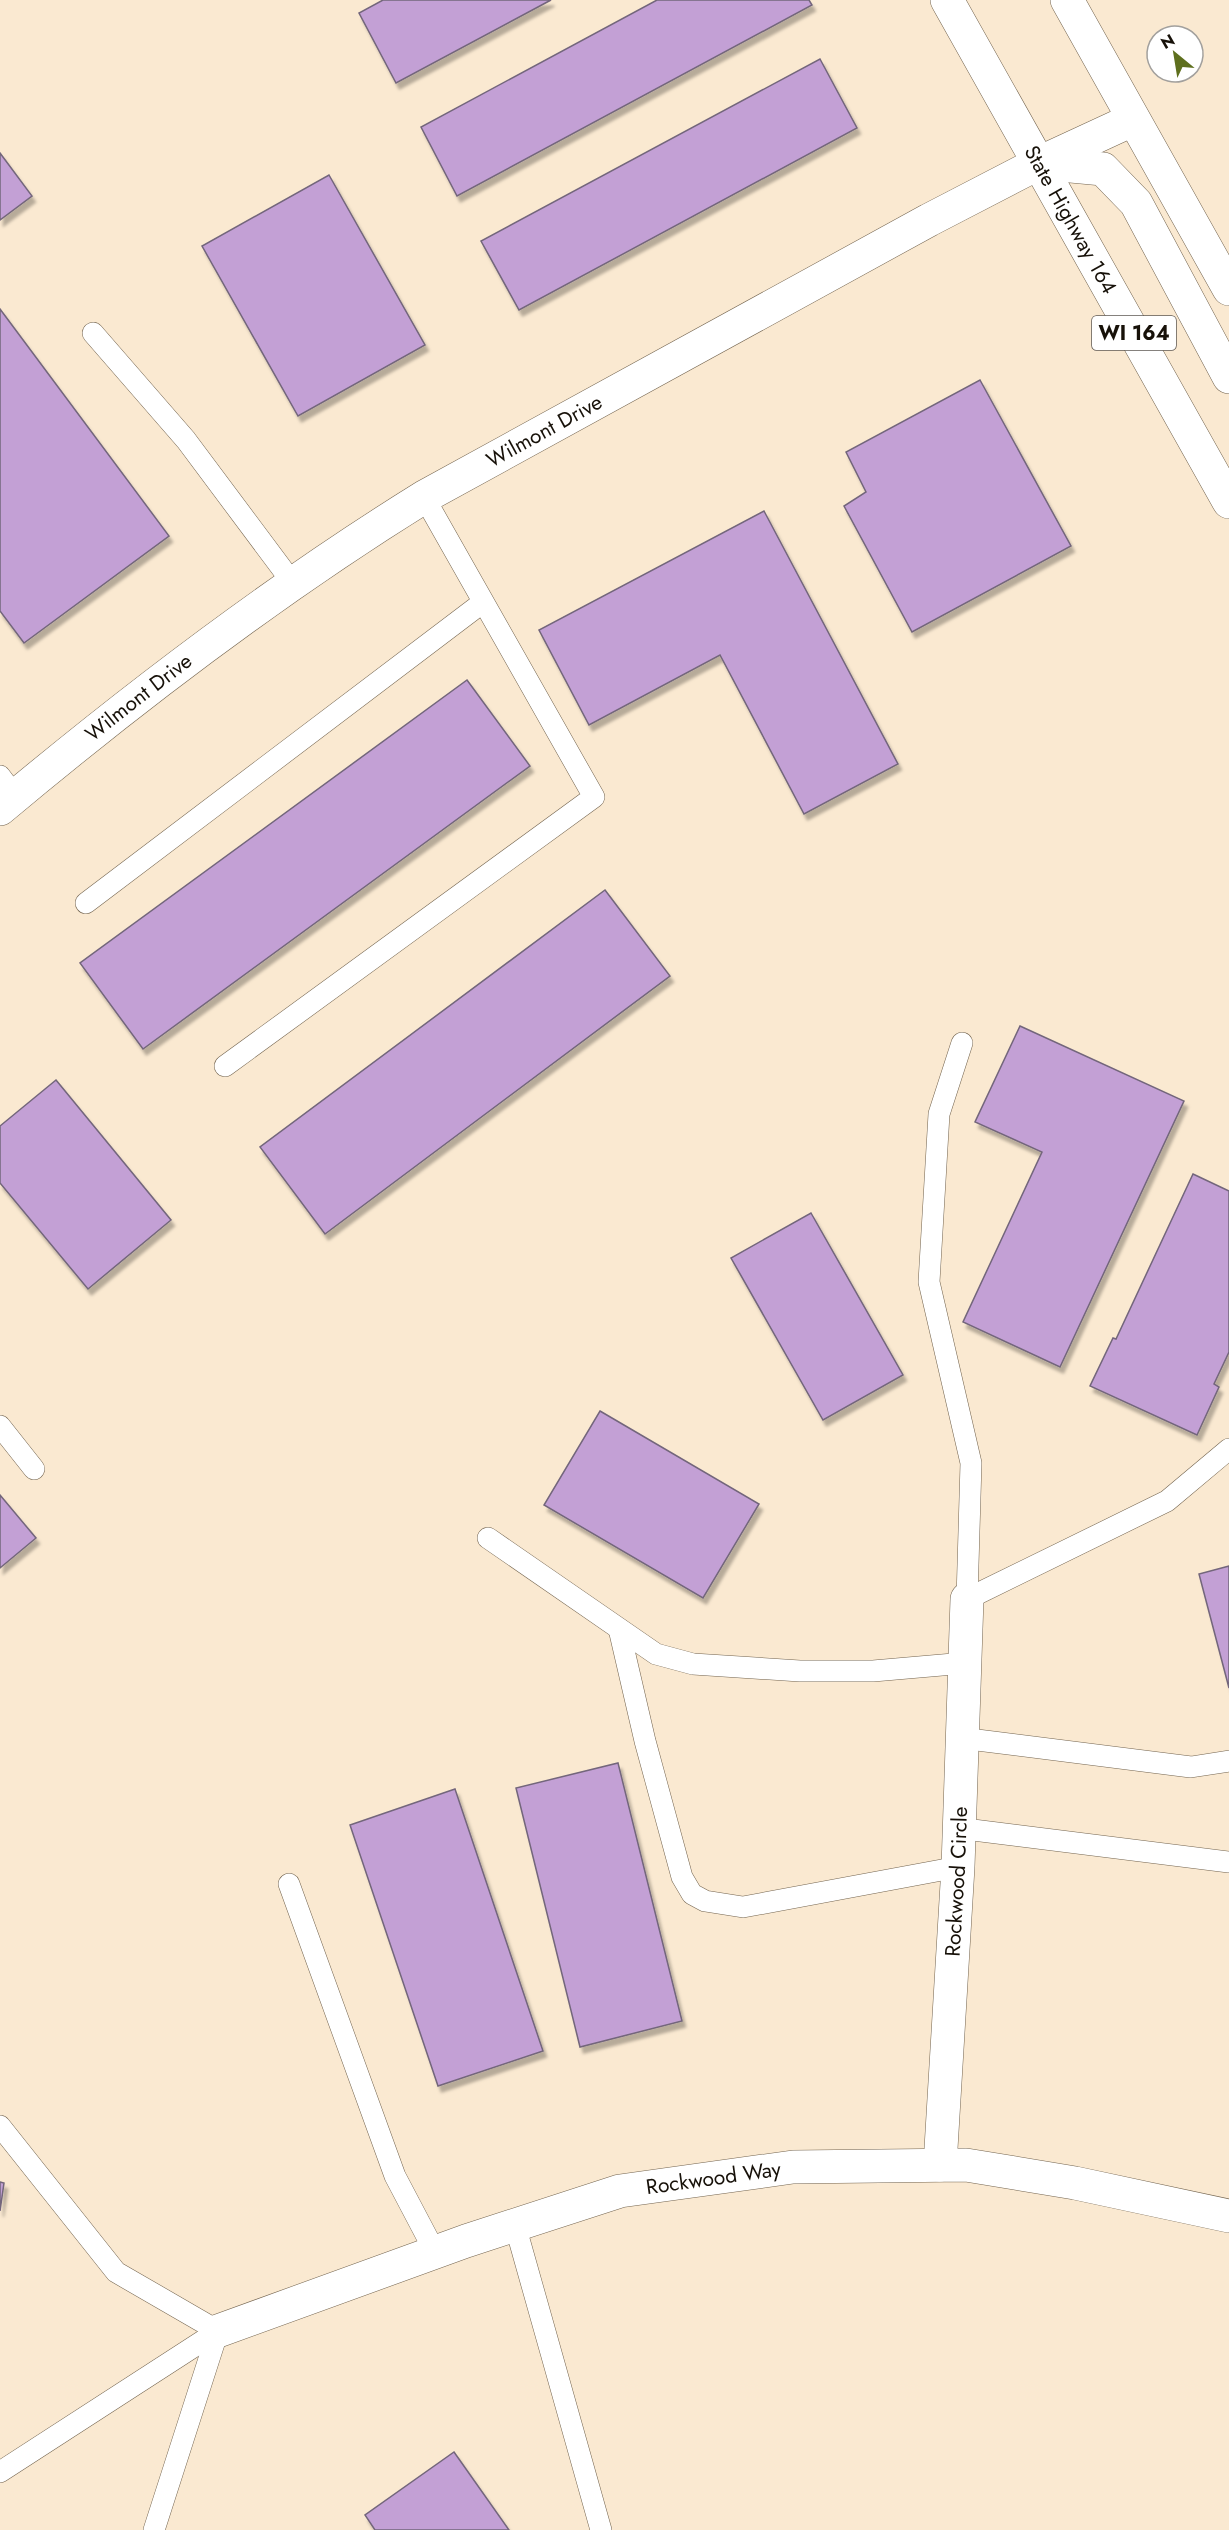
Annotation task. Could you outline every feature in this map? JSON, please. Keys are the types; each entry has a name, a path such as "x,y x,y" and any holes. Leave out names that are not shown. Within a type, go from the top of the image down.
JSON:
{"street":[{"name":"State Highway 164","path":"947,0 1229,502"},
{"path":"1067,0 1229,290"},
{"name":"Wilmont Drive","path":"5,794 292,582 424,497 851,262 1039,163 1132,120"},
{"path":"1039,163 1104,169 1136,203 1229,377"},
{"name":"Rockwood Circle","path":"940,2165 958,1866 957,1828 967,1599"},
{"name":"Rockwood Way","path":"218,2331 435,2252 631,2189 793,2168 966,2165 1075,2183 1229,2216"}],"lane":[{"path":"93,333 186,440 292,582"},
{"path":"225,1066 594,797 424,497"},
{"path":"86,903 482,603"},
{"path":"962,1043 939,1114 929,1282 971,1463 967,1599 1167,1501 1229,1449"},
{"path":"0,1426 34,1469"},
{"path":"488,1538 656,1654 693,1664 800,1671 873,1671 965,1663"},
{"path":"619,1629 645,1741 682,1877 692,1894 705,1901 743,1907 958,1866"},
{"path":"961,1738 1191,1767 1229,1761"},
{"path":"957,1828 1229,1862"},
{"path":"289,1884 395,2176 435,2252"},
{"path":"0,2126 116,2272 218,2331"},
{"path":"514,2225 601,2530"},
{"path":"0,2472 218,2331"},
{"path":"154,2530 218,2331"}],"building":[{"path":"383,0 551,0 396,83 359,13"},
{"path":"657,0 809,0 812,5 457,196 421,127"},
{"path":"820,59 857,128 519,310 481,241"},
{"path":"0,153 32,196 0,220"},
{"path":"329,175 425,345 298,416 202,246"},
{"path":"0,309 169,536 24,643 0,611"},
{"path":"980,380 1071,546 912,632 844,506 866,492 846,452"},
{"path":"764,511 898,764 804,814 720,655 589,725 539,630"},
{"path":"467,680 530,766 143,1049 80,963"},
{"path":"605,890 670,976 325,1234 260,1147"},
{"path":"1020,1026 1184,1101 1060,1367 963,1322 1042,1152 975,1122"},
{"path":"56,1080 171,1220 88,1289 0,1183 0,1126"},
{"path":"1193,1174 1229,1191 1229,1352 1214,1384 1219,1387 1197,1435 1090,1386 1113,1338 1116,1339"},
{"path":"811,1213 903,1375 823,1420 731,1258"},
{"path":"600,1411 759,1504 703,1598 544,1505"},
{"path":"0,1495 36,1538 0,1568"},
{"path":"1229,1566 1229,1688 1199,1574"},
{"path":"618,1763 682,2021 580,2047 516,1788"},
{"path":"455,1789 543,2051 438,2086 350,1825"},
{"path":"0,2182 4,2183 0,2211"},
{"path":"454,2452 509,2530 375,2530 365,2515"}]}
